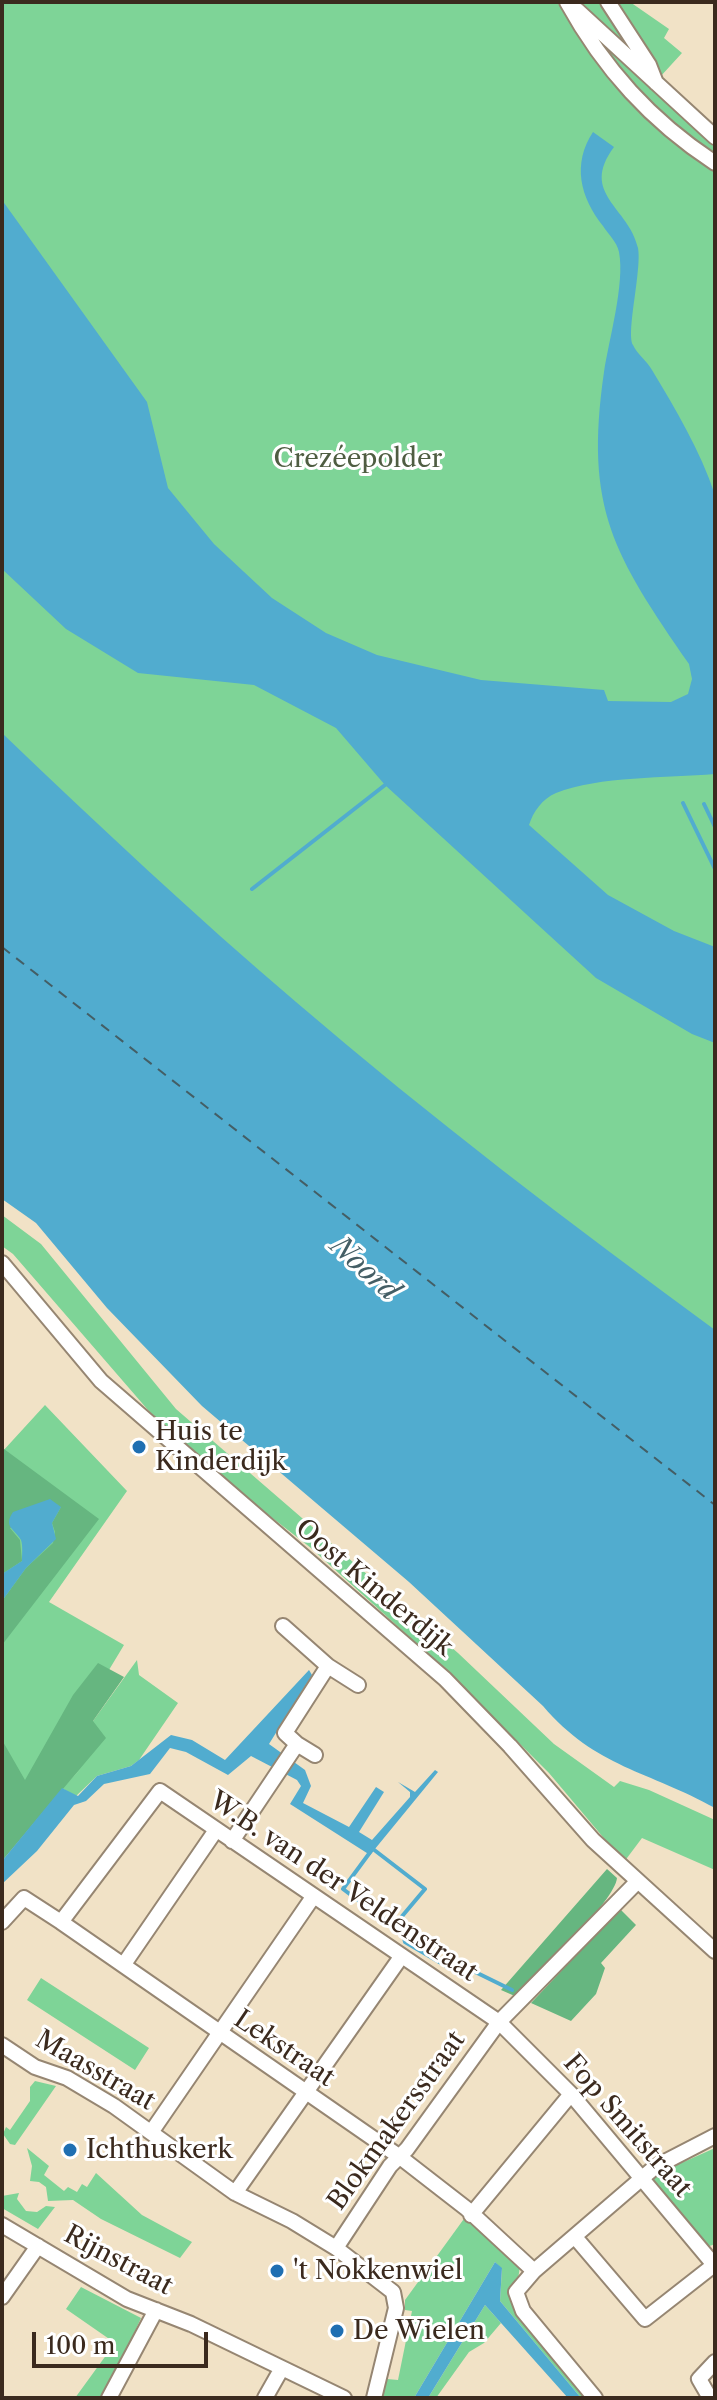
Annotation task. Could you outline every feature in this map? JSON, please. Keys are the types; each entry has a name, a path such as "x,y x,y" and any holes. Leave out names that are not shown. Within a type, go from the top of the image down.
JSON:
{"street":[{"path":"568,2 657,87 715,137"},
{"path":"568,2 611,72 638,101 715,163"},
{"path":"608,2 649,65 657,87"},
{"name":"Oost Kinderdijk","path":"2,1263 101,1381 464,1697 636,1883 715,1951"},
{"path":"283,1626 328,1666 358,1685"},
{"path":"293,1750 285,1733 328,1666"},
{"path":"293,1750 315,1755"},
{"path":"232,1841 293,1750"},
{"name":"W.B. van der Veldenstraat","path":"61,1922 160,1791 499,2022"},
{"path":"124,1964 216,1830"},
{"name":"Blokmakersstraat","path":"336,2248 499,2022 636,1883"},
{"path":"152,2131 313,1897"},
{"name":"Lekstraat","path":"2,1922 24,1898 61,1922 400,2157 534,2271"},
{"path":"235,2193 401,1957"},
{"name":"Fop Smitstraat","path":"499,2022 571,2094 715,2266"},
{"name":"Maasstraat","path":"2,2045 35,2067 67,2078 152,2131 235,2193 336,2248 393,2292 396,2308 374,2398"},
{"path":"471,2215 571,2094"},
{"path":"595,2398 517,2301 520,2284 655,2167 715,2136"},
{"name":"Rijnstraat","path":"2,2225 127,2299 344,2398"},
{"path":"575,2237 645,2319 715,2266"},
{"path":"2,2297 38,2246"},
{"path":"109,2398 156,2310"},
{"path":"710,2398 699,2379 715,2362"},
{"path":"265,2398 282,2368"}],"green space":[{"name":"Crezéepolder","path":"2,2 557,2 608,77 669,136 715,168 715,1333 505,1184 192,922 2,744"},
{"path":"573,2 600,2 646,71"},
{"path":"611,2 630,2 669,29 664,38 682,53 660,77"},
{"path":"587,29 715,142 715,158 646,98"},
{"path":"2,1215 41,1244 176,1409 458,1653 554,1744 614,1787 620,1781 649,1790 715,1820 715,1870 642,1838 624,1862 549,1773 446,1670 311,1548 203,1464 148,1410 13,1254 2,1246"},
{"path":"45,1405 127,1491 49,1602 124,1645 83,1713 93,1721 137,1660 139,1675 178,1703 139,1760 131,1766 97,1776 75,1797 62,1788 81,1769 2,1847 2,1452"},
{"path":"4,1449 99,1519 2,1645 2,1601 26,1568 53,1543 55,1532 52,1523 61,1507 10,1528 20,1540 22,1561 2,1574"},
{"path":"98,1663 124,1677 93,1721 106,1738 2,1861 2,1740 25,1780 73,1695"},
{"path":"607,1869 617,1878 613,1889 590,1920 517,1997 501,1990"},
{"path":"620,1909 636,1925 601,1963 605,1968 596,1994 571,2021 531,2003"},
{"path":"41,1978 149,2048 135,2070 27,2000"},
{"path":"35,2081 56,2086 15,2145 10,2144 3,2134 6,2127 10,2130 30,2101 30,2087"},
{"path":"27,2148 49,2166 44,2175 64,2191 68,2187 77,2192 82,2184 87,2187 96,2173 142,2215 192,2242 180,2258 101,2219 73,2200 48,2201 46,2187 30,2181 32,2166"},
{"path":"715,2148 715,2244 707,2247 650,2177"},
{"path":"19,2193 17,2199 26,2211 37,2212 46,2206 55,2207 38,2229 2,2208 2,2196"},
{"path":"466,2216 520,2266 514,2307 592,2398 581,2398 500,2301 502,2269 495,2262 414,2398 380,2398 387,2379 398,2380 412,2311 405,2310 405,2300"},
{"path":"81,2287 141,2318 105,2398 75,2398 115,2343 66,2309"},
{"path":"485,2305 501,2323 484,2343 469,2352 436,2398 428,2398"}],"water":[{"path":"593,132 614,147 605,163 602,177 604,189 633,234 638,248 631,327 633,345 679,415 715,495 715,774 573,787 542,802 529,825 608,895 674,931 715,947 715,1043 692,1034 596,978 385,785 336,728 254,685 138,673 66,629 2,569 2,200 147,402 168,488 214,544 272,598 326,633 377,655 481,680 604,690 608,701 671,702 688,694 692,679 689,664 641,592 624,560 602,496 598,460 599,419 620,265 616,245 595,215 584,192 582,156"},
{"name":"Noord","path":"2,733 258,970 347,1045 502,1170 715,1330 715,1808 603,1756 563,1727 409,1582 202,1406 107,1308 36,1223 2,1199"},
{"path":"50,1499 61,1507 52,1523 56,1539 26,1568 2,1601 2,1574 22,1561 21,1540 11,1527 10,1517 13,1512"},
{"path":"309,1670 312,1675 269,1744 305,1770 311,1786 303,1803 349,1827 376,1787 384,1792 359,1832 372,1840 410,1797 410,1792 398,1782 415,1792 435,1770 438,1772 370,1855 290,1804 301,1786 297,1780 251,1756 228,1775 186,1752 170,1748 150,1774 104,1784 86,1801 74,1805 37,1851 2,1884 2,1861 62,1788 78,1796 97,1776 131,1766 171,1735 192,1740 225,1760"},
{"path":"495,2262 502,2268 500,2301 581,2398 568,2398 485,2305 428,2398 414,2398"}],"waterway":[{"path":"252,889 385,785"},
{"path":"683,803 715,869"},
{"path":"704,804 715,827"},
{"path":"373,1849 425,1889 393,1927"},
{"path":"371,1851 343,1889 403,1934 405,1942 453,1970 463,1966 512,1990"}],"ferry route":[{"path":"2,947 715,1505"}],"place":[{"name":"Huis te Kinderdijk","path":"139,1447"},
{"name":"Ichthuskerk","path":"70,2150"},
{"name":"'t Nokkenwiel","path":"277,2271"},
{"name":"De Wielen","path":"337,2331"}]}
